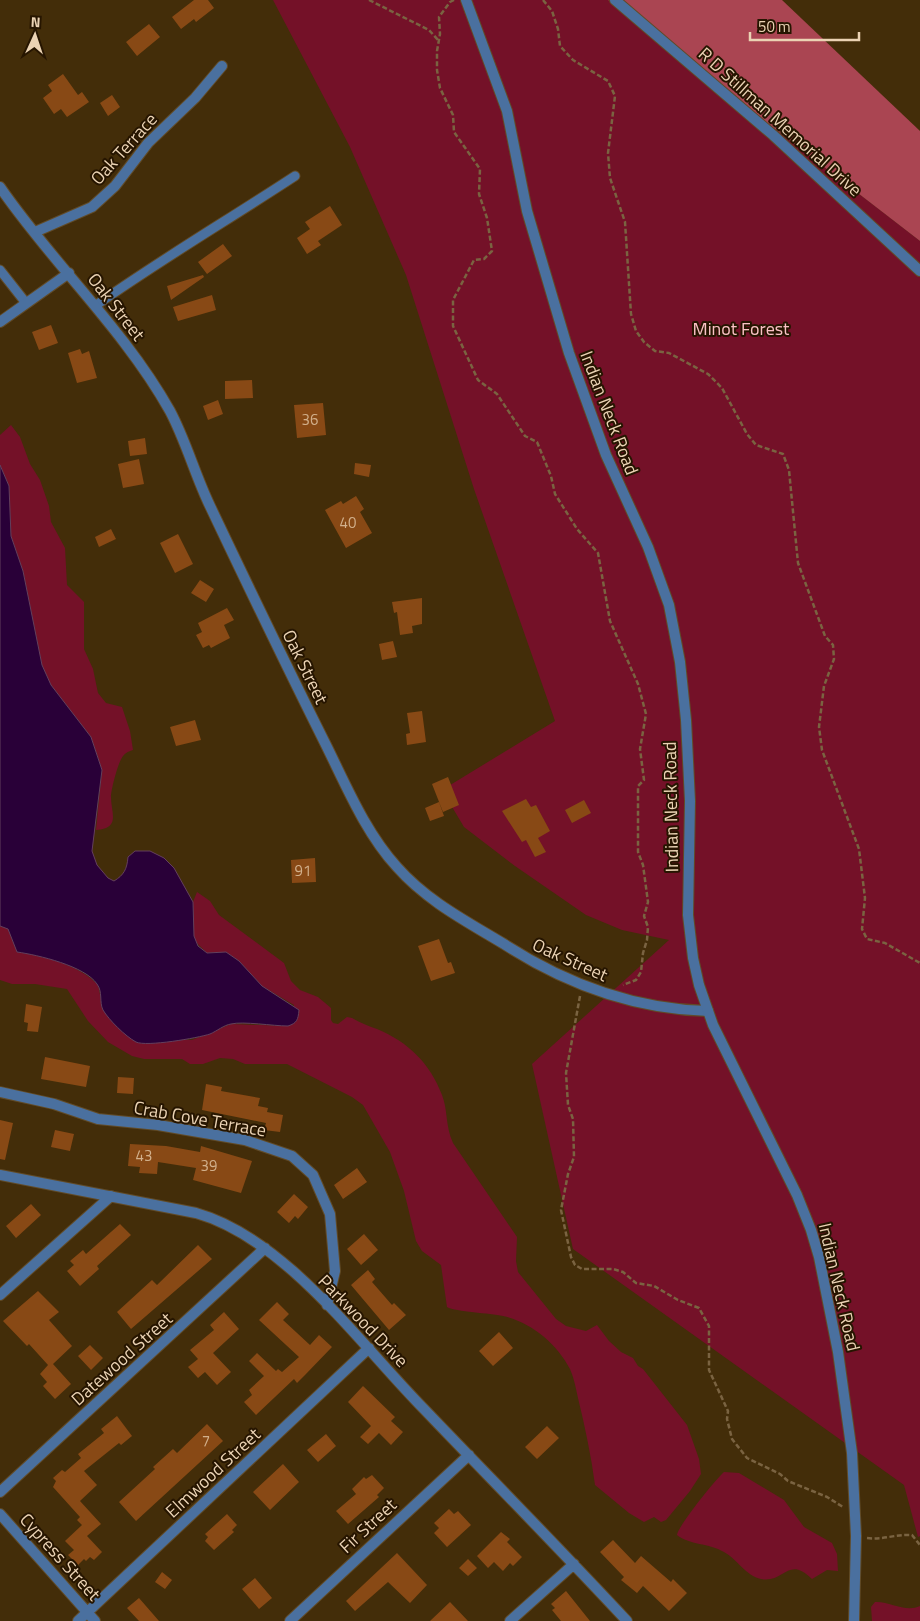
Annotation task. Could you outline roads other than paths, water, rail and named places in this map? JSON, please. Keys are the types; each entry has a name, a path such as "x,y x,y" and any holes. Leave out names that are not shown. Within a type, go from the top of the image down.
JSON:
{"street":[{"name":"Indian Neck Road","path":"466,0 507,111 528,211 566,345 606,455 656,567 674,624 683,681 689,774 689,930 696,972 708,1011 734,1071 789,1178 811,1230 828,1298 842,1377 852,1453 856,1512 854,1621"},
{"name":"R D Stillman Memorial Drive","path":"615,0 773,135 920,271"},
{"name":"Oak Terrace","path":"35,232 79,214 98,202 115,186 148,143 195,98 222,66"},
{"name":"Oak Street","path":"0,187 95,306 141,367 170,411 208,502 289,672 354,800 389,858 414,884 455,915 534,964 585,987 650,1006 708,1011"},
{"path":"0,322 69,273"},
{"name":"Crab Cove Terrace","path":"0,1092 54,1104 98,1119 177,1128 245,1140 277,1149 298,1160 313,1175 330,1214 335,1271 327,1305"},
{"name":"Parkwood Drive","path":"0,1175 211,1218 240,1231 265,1248 327,1305 369,1348 421,1407 627,1621"},
{"path":"0,1295 110,1196"},
{"name":"Datewood Street","path":"0,1492 265,1248"},
{"name":"Elmwood Street","path":"78,1621 369,1348"},
{"name":"Fir Street","path":"290,1621 469,1455"},
{"name":"Cypress Street","path":"0,1514 95,1621"},
{"path":"510,1621 574,1564"}],"lane":[{"path":"95,306 140,274 211,231 294,176"},
{"path":"0,270 26,303"}],"park label":[{"name":"Minot Forest","path":"741,329"}]}
